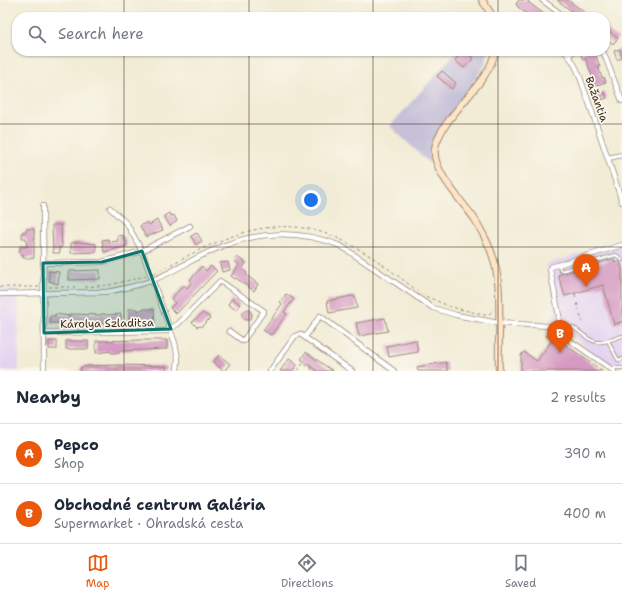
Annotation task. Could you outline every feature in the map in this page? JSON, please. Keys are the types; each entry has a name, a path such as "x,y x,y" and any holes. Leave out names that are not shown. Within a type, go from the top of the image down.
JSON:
{"street":[{"path":"482,0 490,12"},
{"path":"542,0 558,12"},
{"path":"493,56 489,68 440,134 435,148 435,157 440,171 474,219 495,263 499,295 499,371"},
{"name":"Bažantia","path":"569,56 580,78 622,202"},
{"path":"605,56 622,101"},
{"path":"608,158 622,154"},
{"path":"43,206 44,371"},
{"path":"110,208 127,224 142,251 171,329 178,358 177,371"},
{"path":"43,262 102,262 142,251 190,226"},
{"path":"0,294 106,292 153,280 210,251 235,241 272,233 295,234 326,240 341,246 433,308 456,315 498,323 539,324 554,328 614,371"},
{"path":"554,328 559,316 550,269 557,264 622,245"},
{"path":"171,329 178,324 220,281 264,311 244,341 229,331"},
{"path":"305,337 320,316 394,371"},
{"name":"Károlya Szladitsa","path":"44,333 166,331 171,329"},
{"path":"270,371 295,336 300,334 352,371"}],"lane":[{"path":"557,264 561,271 616,255 622,260"},
{"path":"573,327 593,343 599,344 622,336"},
{"path":"608,341 618,360 622,359"},
{"path":"608,367 622,368"}],"path":[{"path":"154,273 209,244 238,233 272,227 302,228 335,237 352,245 423,295 436,302 451,307 488,314 495,309"},
{"path":"0,287 96,287 148,275"},
{"path":"574,294 576,299"},
{"path":"577,303 579,310"},
{"path":"488,314 490,318"},
{"path":"580,315 582,322"},
{"path":"613,325 622,322"},
{"path":"298,371 303,363 315,371"}],"highlighted area":[{"path":"142,251 171,329 44,333 43,263 102,262"}],"shaded area":[{"path":"453,56 487,56 484,66 432,142 430,164 390,126"},
{"path":"622,241 621,367 610,365 551,320 556,313 546,264"},
{"path":"0,289 18,289 19,371 0,371"}],"building":[{"path":"519,0 529,0 528,2 541,12 524,12 516,4"},
{"path":"557,0 568,0 584,12 573,12"},
{"path":"610,32 618,38 613,44 610,41"},
{"path":"620,49 622,58 617,60 614,51"},
{"path":"459,56 472,56 473,59 464,68 455,60"},
{"path":"582,56 596,56 602,78 604,77 606,82 595,86 594,83 589,85 588,81 593,79 586,59 582,58"},
{"path":"442,71 456,83 452,89 437,76"},
{"path":"605,92 607,98 600,100 601,102 597,104 594,96"},
{"path":"169,213 171,216 174,215 177,221 170,226 164,216"},
{"path":"157,220 163,230 146,237 140,226 147,222 149,225"},
{"path":"52,225 61,225 62,247 59,247 60,253 53,253"},
{"path":"26,229 34,229 34,258 23,258 23,254 20,254 20,247 27,247 26,238 22,238 22,232 26,232"},
{"path":"197,233 202,241 196,245 191,236"},
{"path":"123,235 123,239 126,238 127,246 104,252 102,240 108,239 109,242 118,241 117,236"},
{"path":"78,242 96,244 96,252 71,253 71,243"},
{"path":"237,257 246,263 242,269 247,273 246,275 258,284 254,291 231,276 239,265 234,261"},
{"path":"614,259 615,263 620,262 622,269 622,322 614,324 603,285 565,296 558,275"},
{"path":"228,262 230,270 222,272 220,263"},
{"path":"202,266 206,271 211,266 217,271 176,314 170,308 175,303 171,299 184,285 187,288 192,282 190,280"},
{"path":"100,270 100,279 69,280 69,271"},
{"path":"49,271 59,272 58,284 49,281"},
{"path":"286,294 294,299 284,312 287,314 271,335 263,330 282,304 280,302"},
{"path":"352,296 355,297 357,308 329,313 327,301"},
{"path":"232,299 240,304 236,310 228,304"},
{"path":"129,309 138,309 138,311 143,309 154,309 155,323 129,323"},
{"path":"247,310 252,315 247,320 242,315"},
{"path":"203,313 210,318 202,326 197,327 192,322"},
{"path":"55,314 70,316 70,314 121,314 121,323 50,323 50,316 55,316"},
{"path":"385,318 388,331 359,336 356,323"},
{"path":"550,333 602,371 521,371 521,355 524,352 537,361 552,340 546,336"},
{"path":"167,340 167,349 119,351 119,353 111,353 111,351 96,353 96,341"},
{"path":"416,340 418,352 389,357 387,346"},
{"path":"49,341 57,341 57,349 49,349"},
{"path":"66,341 88,341 88,349 66,349"},
{"path":"306,352 333,371 317,371 301,359"},
{"path":"219,355 230,364 224,371 213,362"},
{"path":"289,359 297,365 292,371 280,371"},
{"path":"446,362 448,371 418,371 417,367"},
{"path":"87,366 166,366 166,371 80,371 81,367"}],"place":[{"name":"Pepco","path":"586,287"},
{"name":"Obchodné centrum Galéria","path":"560,353"}]}
